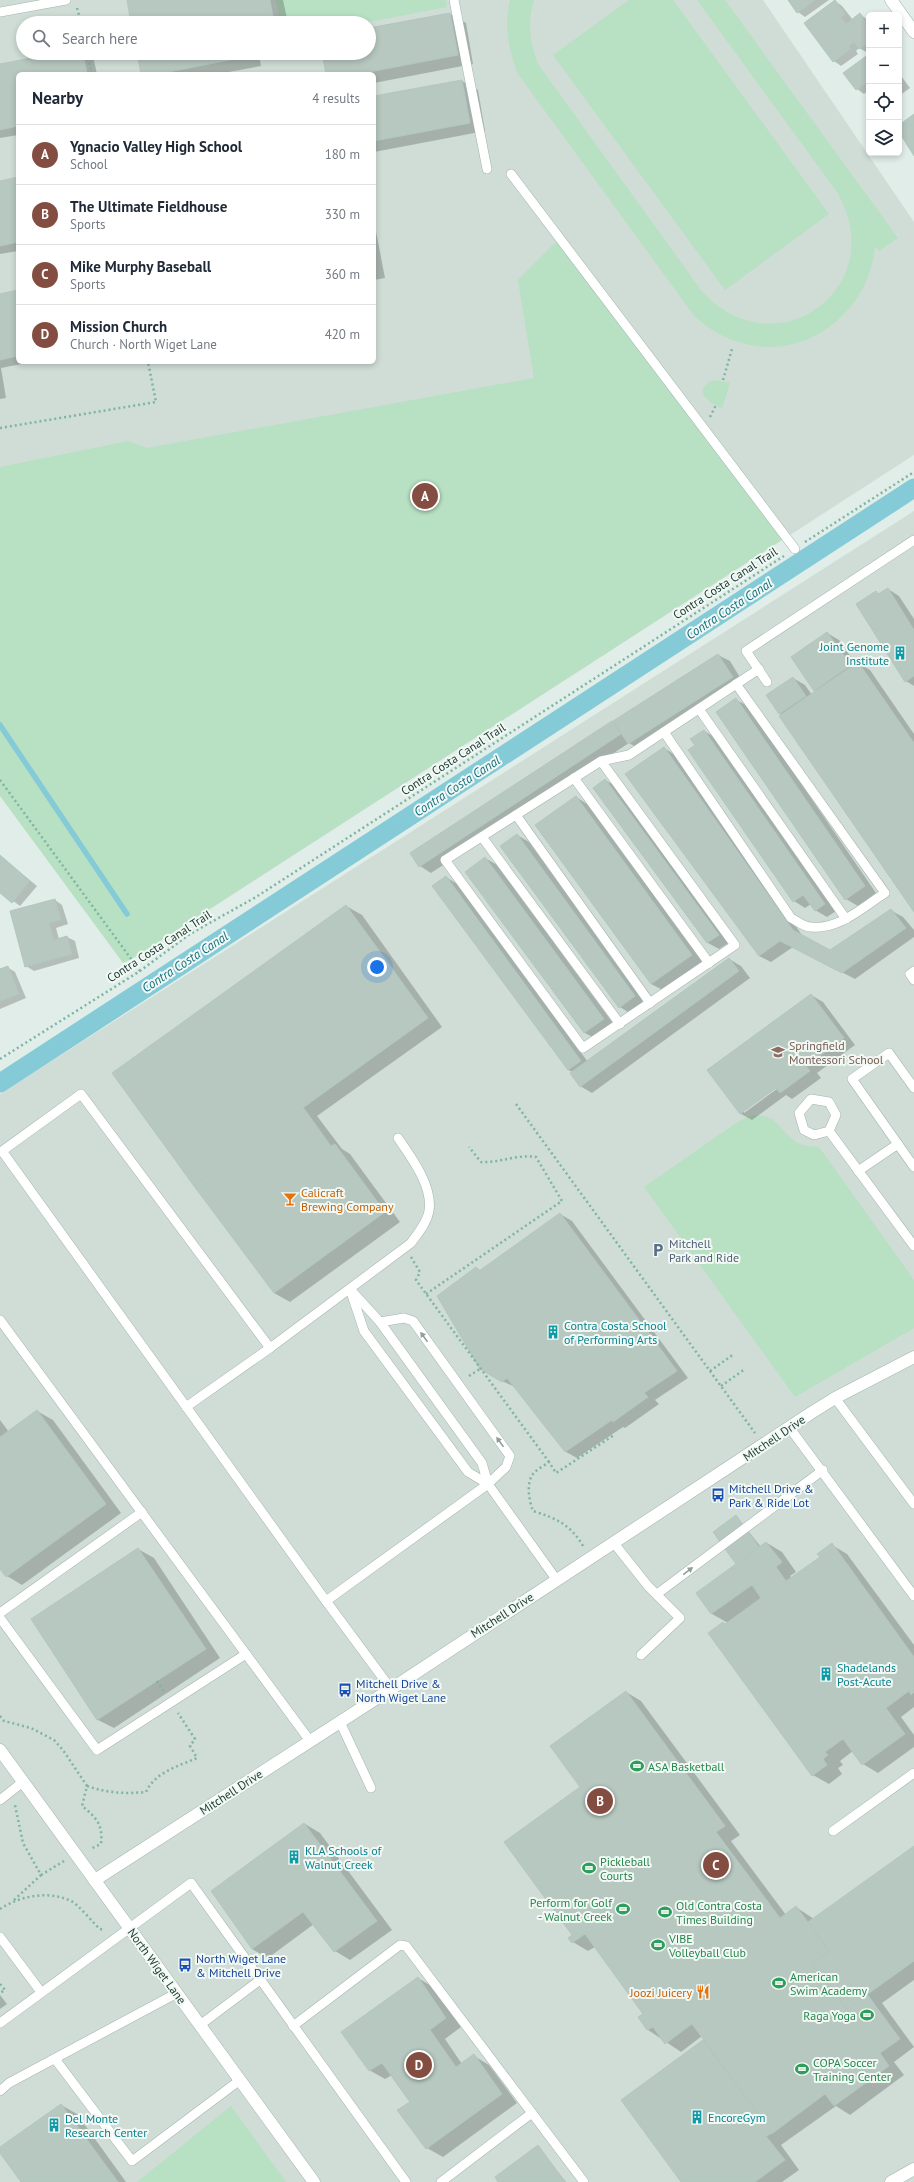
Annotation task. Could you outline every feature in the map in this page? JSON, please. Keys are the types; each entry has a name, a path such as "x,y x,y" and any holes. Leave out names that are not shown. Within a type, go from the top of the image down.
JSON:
{"street":[{"path":"891,0 914,32"},
{"name":"Mitchell Drive","path":"95,1880 391,1689 589,1557 835,1398 914,1357"},
{"name":"North Wiget Lane","path":"0,1750 314,2182"},
{"path":"891,2182 914,2169"}],"lane":[{"path":"0,12 66,0"},
{"path":"454,0 487,169"},
{"path":"511,174 795,549"},
{"path":"767,682 746,651 914,540"},
{"path":"601,761 735,945 583,1048 445,860 601,761 629,755 759,669"},
{"path":"664,732 791,918 809,927 828,926 846,919 885,893 736,684"},
{"path":"699,709 846,919"},
{"path":"574,778 709,963"},
{"path":"516,816 650,1003"},
{"path":"482,837 620,1024"},
{"path":"914,970 910,974 914,980"},
{"path":"914,1088 889,1053 852,1079 914,1168"},
{"path":"270,1348 81,1094 2,1151 391,1689"},
{"path":"811,1099 829,1102 836,1115 829,1131 814,1135 804,1130 798,1113 811,1099"},
{"path":"829,1131 914,1246"},
{"path":"186,1407 270,1348 406,1247 423,1227 430,1210 427,1190 421,1172 398,1138"},
{"path":"858,1171 898,1144"},
{"path":"350,1289 380,1322 482,1463 488,1484 556,1579"},
{"path":"350,1289 364,1331 468,1472 488,1484"},
{"path":"326,1601 488,1484 506,1467 510,1456 413,1321 404,1318 380,1322"},
{"path":"0,1320 310,1741"},
{"path":"835,1398 914,1504"},
{"path":"790,1428 823,1470 914,1596"},
{"path":"657,1594 823,1470"},
{"path":"0,1613 142,1512"},
{"path":"613,1542 648,1586 680,1618 641,1655"},
{"path":"0,1618 97,1750 246,1654"},
{"path":"340,1722 371,1788"},
{"path":"833,1831 914,1774"},
{"path":"4,1798 24,1781"},
{"path":"0,2022 191,1883 406,2182"},
{"path":"0,1937 41,1992"},
{"path":"293,2026 400,1945 406,1946 584,2182"},
{"path":"200,2025 260,1980"},
{"path":"0,2091 9,2083 177,1993"},
{"path":"55,2058 132,2161 240,2080"},
{"path":"441,2182 532,2113"}],"path":[{"path":"75,0 79,16"},
{"path":"89,60 92,72"},
{"path":"723,380 732,349"},
{"path":"0,428 156,402 148,364"},
{"path":"706,421 713,414 716,405"},
{"name":"Contra Costa Canal Trail","path":"0,1059 140,971 190,934 256,897 914,472"},
{"path":"0,780 140,971"},
{"path":"516,1104 763,1445"},
{"path":"426,1294 562,1201 536,1157 524,1155 492,1162 481,1162 470,1147"},
{"path":"406,1247 420,1272 416,1280 556,1473 614,1435"},
{"path":"710,1371 734,1354"},
{"path":"721,1386 745,1368"},
{"path":"549,1462 533,1474 529,1488 529,1501 533,1511 549,1516 575,1532 589,1557"},
{"path":"0,1716 4,1721 31,1728 54,1740 63,1750 73,1768 87,1786 100,1791 123,1794 146,1792 150,1784 164,1773 197,1758 190,1746 195,1739 157,1681"},
{"path":"0,1909 14,1900 40,1876 60,1863 101,1844 102,1830 94,1815 82,1806 87,1786"},
{"path":"4,1798 16,1806 23,1844 40,1876"},
{"path":"14,1900 40,1895 54,1895 72,1901 100,1929 119,1935"},
{"path":"0,1984 4,1990 0,1993"}],"shaded area":[{"path":"0,0 763,0 866,151 866,156 869,156 914,222 914,455 159,942 0,701"},
{"path":"914,511 914,2182 0,2182 0,1094"}],"green space":[{"path":"276,0 446,0 447,7 376,21 376,16 279,16"},
{"path":"510,0 534,0 530,32 538,64 701,290 730,314 761,323 791,321 817,308 838,287 850,259 850,227 837,192 697,0 725,0 898,238 879,251 875,246 871,269 861,291 848,310 831,326 811,338 790,345 766,347 729,339 711,329 695,317 518,74 509,46 507,28"},
{"path":"629,0 673,0 829,214 725,290 553,55"},
{"path":"558,240 783,539 135,957 123,963 0,796 0,467 128,441 147,448 534,378 518,280"},
{"path":"714,380 730,383 722,408 712,403 704,396 704,387"},
{"path":"752,1115 769,1118 793,1140 800,1144 819,1147 914,1280 914,1328 795,1397 644,1187 739,1121"},
{"path":"231,2106 286,2182 137,2182"}],"building":[{"path":"127,0 270,0 273,16 130,16"},
{"path":"788,0 815,0 797,13"},
{"path":"835,0 845,14 841,17 846,24 860,13 866,22 866,44 859,49 854,42 849,46 851,49 833,62 804,23"},
{"path":"450,13 458,55 369,72 326,72 323,60 376,60 376,27"},
{"path":"866,56 866,83 856,90 843,73"},
{"path":"21,60 84,60 87,72 16,72 16,126 0,130 0,64"},
{"path":"138,60 230,60 168,72 141,72"},
{"path":"462,80 470,123 376,141 376,96"},
{"path":"914,114 914,156 902,137 902,123"},
{"path":"16,177 16,242 0,246 0,181"},
{"path":"16,290 16,356 0,360 0,294"},
{"name":"Joint Genome Institute","path":"888,588 914,630 914,676 905,682 856,604 876,591 878,594"},
{"path":"827,632 851,665 814,691 791,657"},
{"path":"718,654 733,677 628,744 613,721"},
{"path":"858,662 914,743 914,912 779,716"},
{"path":"793,677 806,696 779,714 766,695"},
{"path":"736,698 865,886 845,900 716,712"},
{"path":"612,721 621,734 419,867 410,853"},
{"path":"704,730 825,904 815,911 803,895 793,902 688,750 695,745 690,739"},
{"path":"664,747 793,930 830,950 891,909 906,928 842,973 780,941 759,956 625,774"},
{"path":"605,779 719,935 707,943 593,788"},
{"path":"576,796 692,955 651,984 535,825"},
{"path":"517,834 635,996 619,1008 500,846"},
{"path":"0,855 30,881 12,903 0,893"},
{"path":"485,857 604,1019 584,1033 465,872"},
{"path":"446,876 581,1061 568,1070 432,886"},
{"path":"55,899 61,920 49,923 54,940 67,936 72,954 25,967 10,911"},
{"path":"346,905 428,1018 194,1186 112,1073"},
{"path":"729,958 739,971 580,1087 570,1073"},
{"path":"8,966 19,994 0,1001 0,969"},
{"name":"Springfield Montessori School","path":"811,994 844,1038 806,1066 810,1071 780,1093 776,1088 740,1114 707,1070"},
{"name":"Calicraft Brewing Company","path":"303,1107 331,1146 335,1144 385,1212 274,1293 194,1186"},
{"name":"Contra Costa School of Performing Arts","path":"560,1213 677,1371 644,1393 648,1397 613,1422 612,1420 565,1452 507,1378 502,1382 480,1369 437,1296 476,1267 479,1271"},
{"path":"37,1410 106,1504 6,1577 0,1569 0,1437"},
{"path":"736,1515 759,1547 736,1564 713,1532"},
{"name":"Shadelands Post-Acute","path":"766,1542 782,1562 776,1567 786,1581 820,1557 817,1554 832,1543 914,1657 914,1692 911,1695 909,1691 886,1708 905,1734 862,1765 843,1739 825,1752 828,1755 823,1759 827,1765 812,1776 708,1633 723,1622 725,1624 761,1598 752,1585 711,1614 696,1593"},
{"path":"138,1548 206,1649 97,1720 31,1619"},
{"name":"Old Contra Costa Times Building","path":"626,1691 725,1826 716,1832 780,1918 796,1906 829,1951 813,1964 847,2009 867,1994 900,2039 880,2053 889,2066 834,2106 825,2094 773,2133 692,2024 665,2044 653,2027 647,2030 638,2017 643,2014 585,1934 572,1943 568,1938 572,1935 504,1842 580,1787 550,1746"},
{"name":"KLA Schools of Walnut Creek","path":"304,1823 377,1921 334,1952 303,1912 252,1949 211,1891"},
{"path":"914,1846 914,1961 847,2009 813,1964 829,1951 808,1922"},
{"path":"418,1977 446,2018 430,2030 456,2067 474,2054 502,2094 426,2149 397,2110 410,2102 382,2063 369,2071 341,2032"},
{"name":"EncoreGym","path":"703,2040 773,2133 766,2136 785,2160 755,2182 681,2182 621,2100"},
{"name":"Del Monte Research Center","path":"61,2104 118,2182 21,2182 0,2153 0,2147"},
{"path":"538,2145 565,2182 498,2182 495,2177"}],"waterway":[{"name":"Contra Costa Canal","path":"0,1083 914,488"},
{"path":"0,725 127,914"}],"place":[{"name":"Ygnacio Valley High School","path":"425,496"},
{"name":"Joint Genome Institute","path":"900,653"},
{"name":"Springfield Montessori School","path":"778,1052"},
{"name":"Calicraft Brewing Company","path":"290,1199"},
{"name":"Mitchell Park and Ride","path":"658,1250"},
{"name":"Contra Costa School of Performing Arts","path":"553,1332"},
{"name":"Mitchell Drive & Park & Ride Lot","path":"718,1495"},
{"name":"Shadelands Post-Acute","path":"826,1674"},
{"name":"Mitchell Drive & North Wiget Lane","path":"345,1690"},
{"name":"ASA Basketball","path":"637,1766"},
{"name":"The Ultimate Fieldhouse","path":"600,1801"},
{"name":"KLA Schools of Walnut Creek","path":"294,1857"},
{"name":"Mike Murphy Baseball","path":"716,1865"},
{"name":"Pickleball Courts","path":"589,1868"},
{"name":"Perform for Golf - Walnut Creek","path":"623,1909"},
{"name":"Old Contra Costa Times Building","path":"665,1912"},
{"name":"VIBE Volleyball Club","path":"658,1945"},
{"name":"North Wiget Lane & Mitchell Drive","path":"185,1965"},
{"name":"American Swim Academy","path":"779,1983"},
{"name":"Joozi Juicery","path":"703,1992"},
{"name":"Raga Yoga","path":"867,2015"},
{"name":"Mission Church","path":"419,2065"},
{"name":"COPA Soccer Training Center","path":"802,2069"},
{"name":"EncoreGym","path":"697,2117"},
{"name":"Del Monte Research Center","path":"54,2125"}]}
